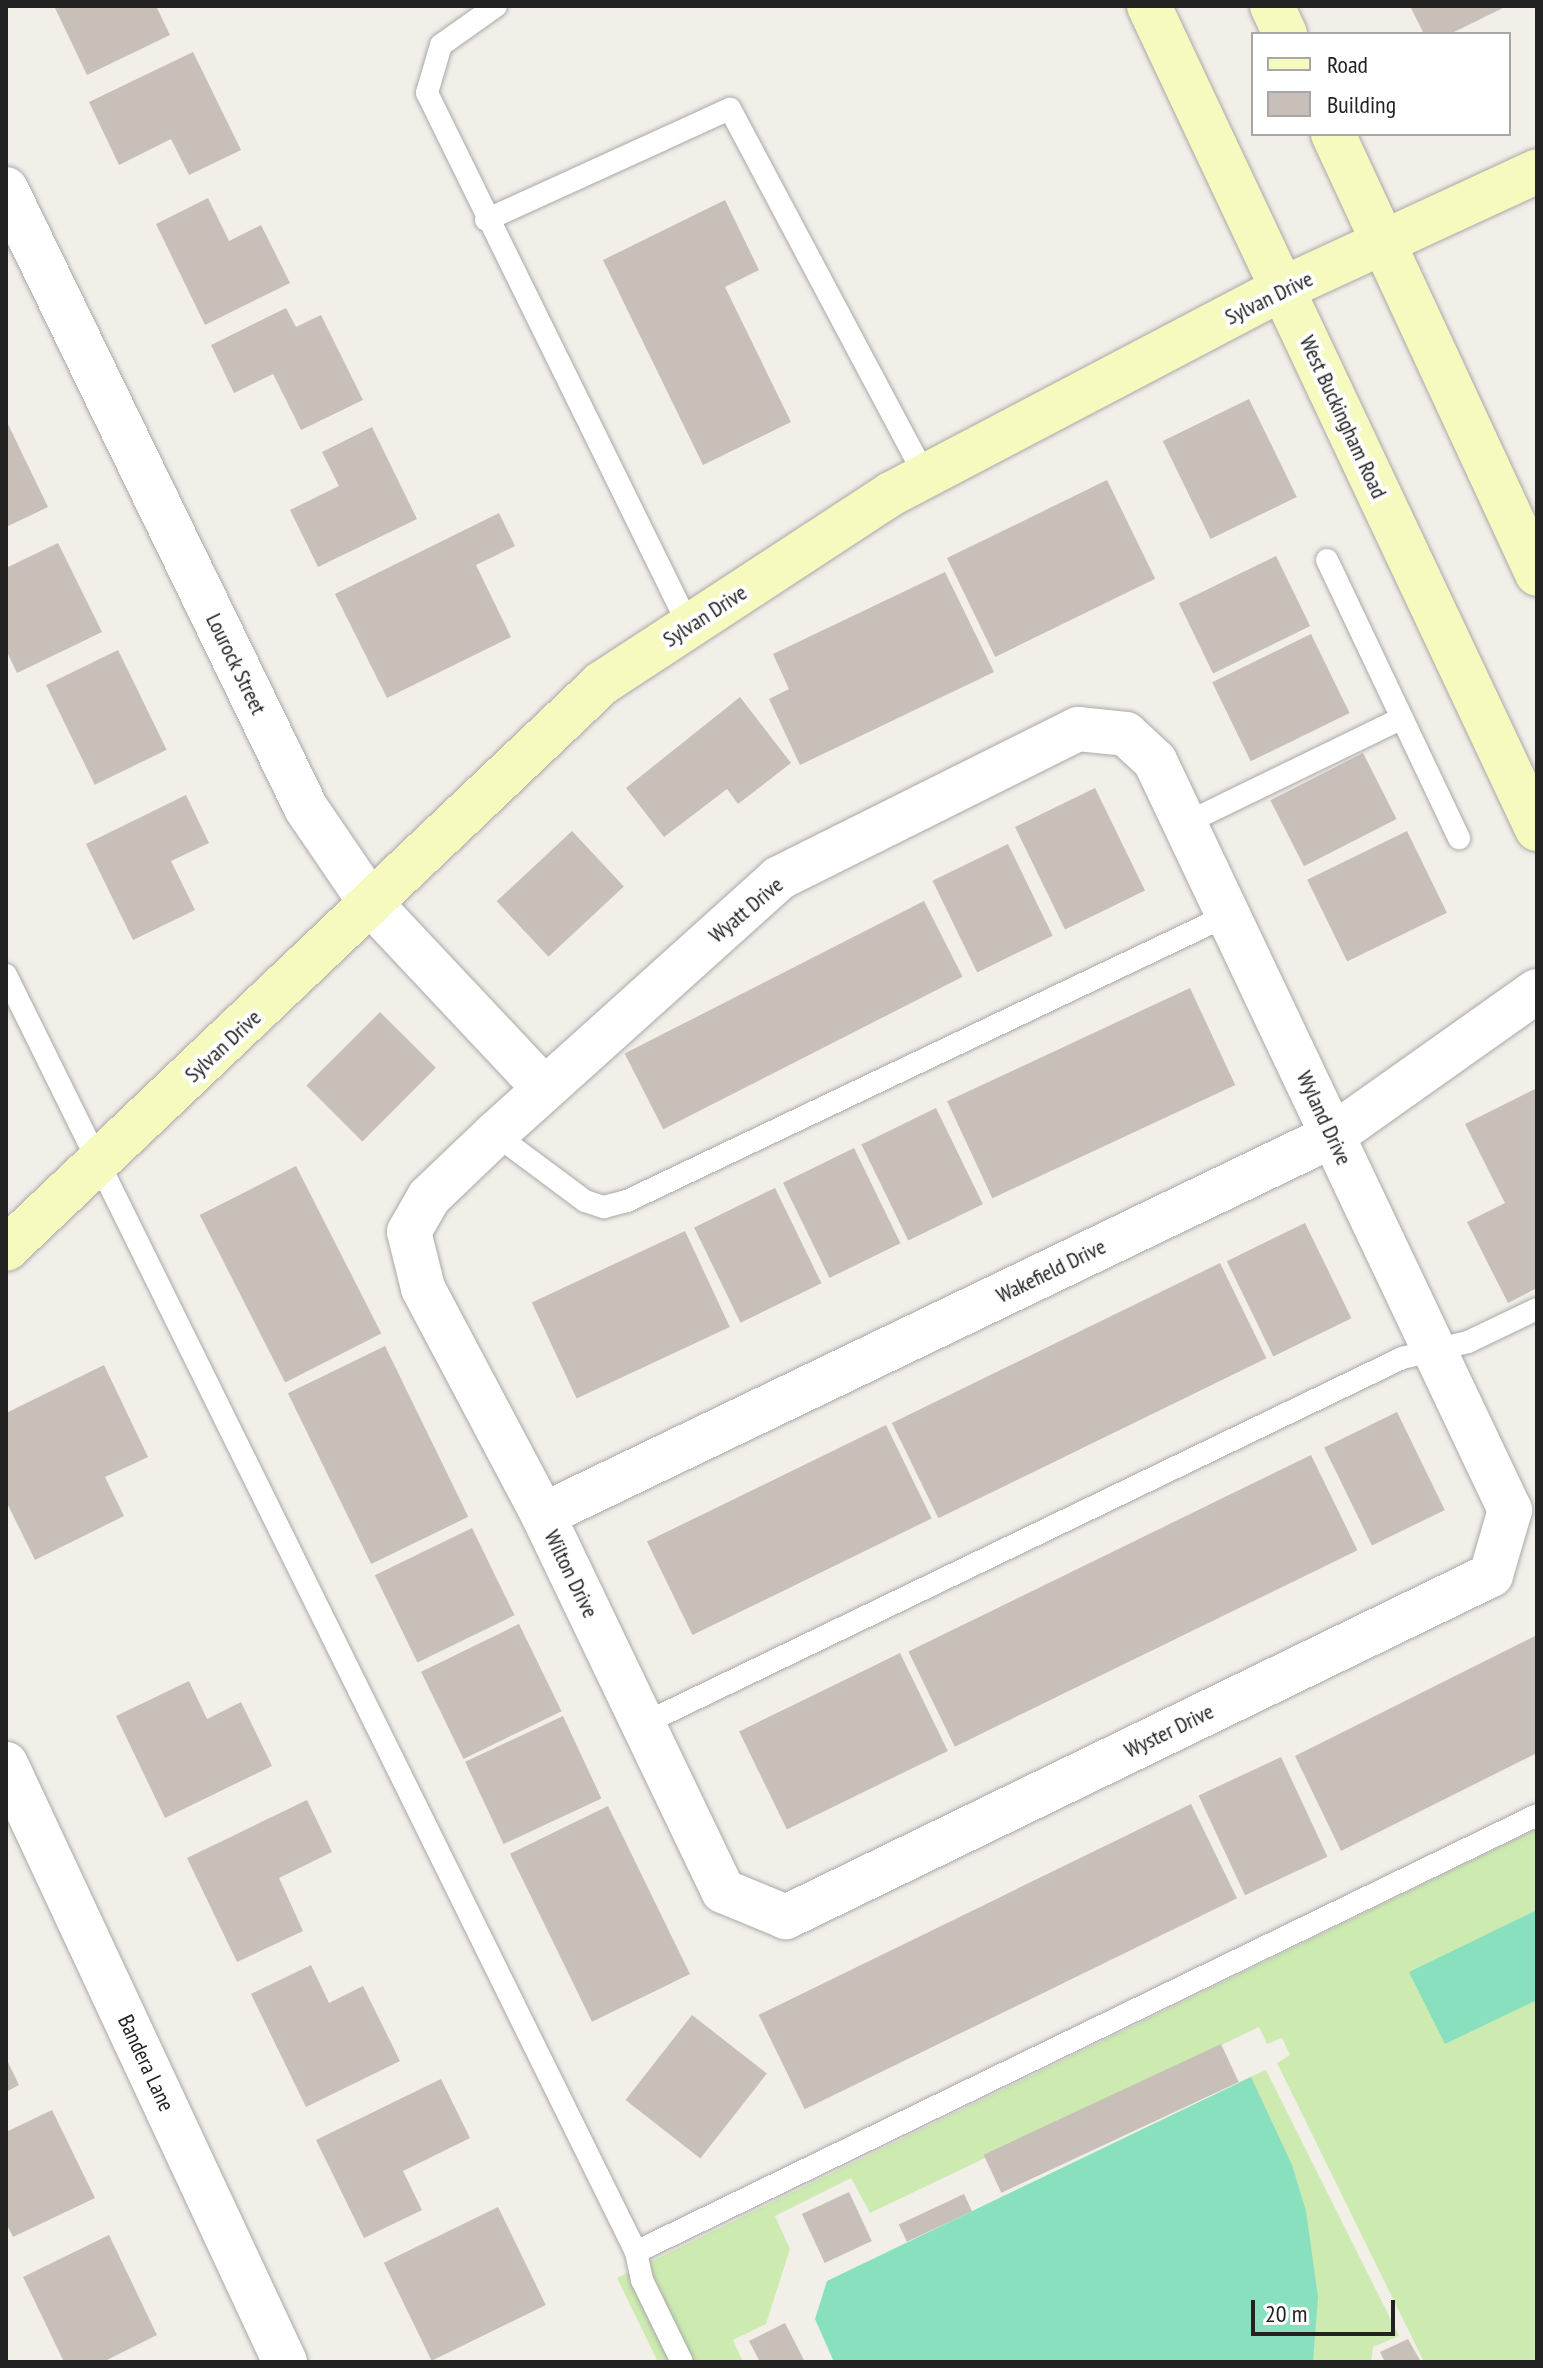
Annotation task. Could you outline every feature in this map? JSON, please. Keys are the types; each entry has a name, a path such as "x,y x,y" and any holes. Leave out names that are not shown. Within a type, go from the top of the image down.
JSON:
{"street":[{"name":"West Buckingham Road","path":"1149,6 1537,829"},
{"path":"1272,6 1284,32"},
{"path":"1334,136 1535,565"},
{"name":"Sylvan Drive","path":"6,1249 372,905 602,683 925,476 1282,289 1385,244 1537,171"},
{"name":"Lourock Street","path":"6,189 306,808 372,905 544,1088"},
{"name":"Wyatt Drive","path":"429,1197 544,1088 779,878 1078,729 1126,734"},
{"name":"Wyland Drive","path":"1126,734 1155,761 1510,1510"},
{"name":"Wakefield Drive","path":"543,1515 1332,1136 1537,991"},
{"name":"Wilton Drive","path":"429,1197 409,1232 423,1288 543,1515 723,1891 786,1917"},
{"name":"Wyster Drive","path":"786,1917 1491,1575 1510,1510"},
{"name":"Bandera Lane","path":"6,1764 285,2362"}],"lane":[{"path":"496,6 441,45 427,93 486,220 689,626"},
{"path":"486,220 730,109 925,476"},
{"path":"1327,560 1459,838"},
{"path":"1184,824 1402,718"},
{"path":"495,1134 585,1201 604,1207 627,1201 1228,915"},
{"path":"6,975 636,2252 642,2280 682,2362"},
{"path":"643,1724 1402,1358 1435,1353 1537,1309"},
{"path":"636,2252 1537,1815"}],"green space":[{"path":"1537,1829 1537,2362 1424,2362 1277,2063 1290,2055 1282,2038 1267,2044 1259,2027 870,2213 851,2178 775,2216 790,2249 766,2324 733,2340 743,2362 658,2362 617,2278"},
{"path":"1537,1910 1537,2000 1445,2044 1409,1972"},
{"path":"1266,2070 1399,2336 1373,2347 1371,2362 1090,2362 1239,2082"},
{"path":"1251,2077 1292,2165 1306,2211 1318,2297 1313,2362 834,2362 815,2319 827,2281"}],"building":[{"path":"54,6 156,6 170,35 87,75"},
{"path":"1410,6 1507,6 1454,32 1423,32"},
{"path":"193,52 241,150 189,175 171,139 119,165 89,102"},
{"path":"208,198 229,241 261,225 290,283 205,325 156,224"},
{"path":"725,200 759,270 725,287 791,422 703,465 603,260"},
{"path":"286,308 296,327 321,315 363,400 301,430 273,374 234,393 211,345"},
{"path":"1249,399 1297,497 1210,539 1163,441"},
{"path":"6,420 48,507 6,527"},
{"path":"372,427 417,519 318,567 290,510 339,486 322,452"},
{"path":"1107,480 1155,579 995,657 947,558"},
{"path":"499,513 515,546 476,565 511,637 387,698 335,594"},
{"path":"58,543 102,632 17,673 6,650 6,568"},
{"path":"1276,556 1310,626 1213,673 1179,603"},
{"path":"945,572 994,672 800,765 769,699 789,689 773,654"},
{"path":"1311,634 1350,713 1251,761 1212,682"},
{"path":"118,650 167,750 95,785 46,685"},
{"path":"740,697 791,763 738,804 727,789 664,837 626,788"},
{"path":"1363,753 1397,819 1304,866 1270,800"},
{"path":"1095,788 1145,890 1065,929 1015,827"},
{"path":"186,795 209,843 171,861 195,910 133,940 86,844"},
{"path":"572,831 624,887 549,957 497,901"},
{"path":"1407,831 1447,913 1347,961 1307,880"},
{"path":"1008,844 1053,936 977,973 933,881"},
{"path":"924,901 963,977 663,1129 625,1054"},
{"path":"1190,988 1235,1085 992,1198 947,1101"},
{"path":"380,1012 436,1068 362,1141 306,1086"},
{"path":"1537,1088 1537,1288 1508,1303 1467,1222 1505,1203 1465,1124"},
{"path":"936,1108 983,1204 908,1241 861,1144"},
{"path":"854,1148 900,1243 829,1278 783,1183"},
{"path":"296,1166 381,1334 285,1383 200,1215"},
{"path":"775,1188 821,1283 741,1323 694,1227"},
{"path":"1305,1223 1351,1318 1273,1356 1227,1261"},
{"path":"685,1231 730,1327 577,1398 532,1302"},
{"path":"1220,1263 1266,1358 938,1518 892,1423"},
{"path":"385,1346 468,1517 371,1564 288,1393"},
{"path":"104,1365 148,1457 105,1477 124,1516 35,1560 6,1501 6,1413"},
{"path":"1397,1412 1445,1510 1372,1545 1324,1448"},
{"path":"886,1425 932,1518 693,1635 647,1542"},
{"path":"1311,1455 1357,1550 955,1747 908,1651"},
{"path":"472,1528 515,1615 417,1663 375,1575"},
{"path":"519,1624 562,1711 464,1759 421,1672"},
{"path":"1537,1635 1537,1753 1341,1851 1295,1756"},
{"path":"900,1653 948,1751 787,1829 739,1731"},
{"path":"189,1681 207,1719 241,1702 272,1766 165,1818 116,1716"},
{"path":"563,1716 601,1798 504,1844 465,1762"},
{"path":"1281,1757 1327,1857 1245,1895 1199,1795"},
{"path":"307,1800 332,1852 279,1878 303,1931 237,1962 187,1858"},
{"path":"1191,1804 1237,1898 805,2109 759,2015"},
{"path":"608,1806 690,1974 592,2022 510,1854"},
{"path":"311,1965 329,2003 363,1986 400,2061 306,2107 251,1994"},
{"path":"692,2015 767,2073 700,2159 626,2100"},
{"path":"1221,2044 1239,2082 1001,2193 984,2155"},
{"path":"6,2058 19,2085 6,2092"},
{"path":"441,2079 470,2138 403,2171 422,2210 364,2238 316,2140"},
{"path":"52,2110 95,2198 13,2237 6,2223 6,2132"},
{"path":"849,2192 872,2241 825,2263 802,2214"},
{"path":"964,2194 972,2211 907,2242 899,2224"},
{"path":"498,2207 546,2305 432,2361 384,2263"},
{"path":"109,2235 157,2335 103,2362 64,2362 23,2277"},
{"path":"785,2323 805,2362 760,2362 749,2341"},
{"path":"1408,2339 1421,2362 1385,2362 1380,2352"}]}
